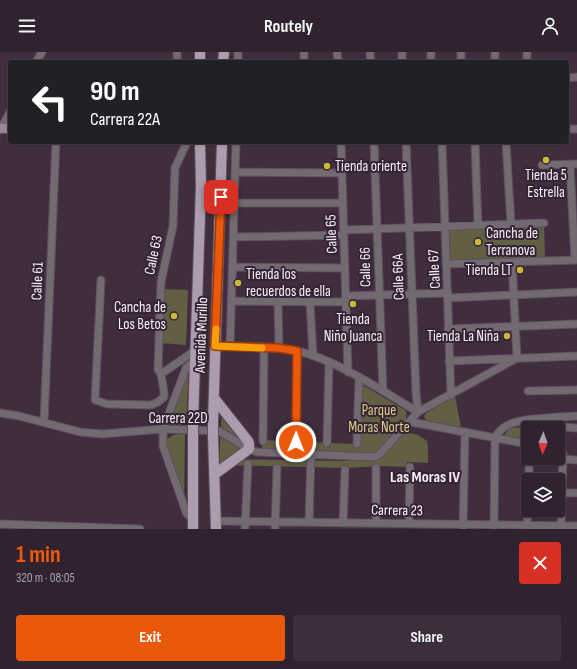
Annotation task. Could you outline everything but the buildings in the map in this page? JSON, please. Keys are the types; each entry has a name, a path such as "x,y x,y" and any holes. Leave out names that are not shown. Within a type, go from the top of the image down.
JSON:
{"main road":[{"name":"Avenida Murillo","path":"193,529 193,422 201,181 200,144"},
{"name":"Avenida Murillo","path":"216,525 213,422 222,144"},
{"path":"214,398 249,444 249,449 215,474"}],"street":[{"path":"3,129 8,117"},
{"name":"Calle 61","path":"44,422 56,144"},
{"name":"Calle 63","path":"100,280 95,400 107,404 151,405 158,402 164,397 161,374 158,370 160,282 173,226 175,168 186,144"},
{"path":"230,347 236,144"},
{"name":"Calle 65","path":"341,144 348,372"},
{"name":"Calle 66","path":"374,144 383,391"},
{"name":"Calle 66A","path":"406,144 418,412"},
{"name":"Calle 67","path":"442,144 451,395"},
{"path":"475,144 478,226"},
{"path":"506,144 511,224"},
{"path":"447,264 576,260 573,164 542,165"},
{"path":"235,172 342,173"},
{"path":"235,203 343,203"},
{"path":"234,236 344,233 377,229 544,223"},
{"path":"512,262 517,358"},
{"path":"232,267 345,268"},
{"path":"231,301 310,302 412,294 514,295 577,292"},
{"path":"278,302 278,348"},
{"path":"310,302 313,356"},
{"path":"448,329 577,324"},
{"path":"215,346 278,348 297,351 313,356 348,372 418,412"},
{"path":"263,441 264,348"},
{"path":"296,442 297,351"},
{"path":"161,374 196,355"},
{"path":"193,517 188,516 186,512 163,446 163,429 186,368 196,355"},
{"path":"449,361 577,356"},
{"name":"Carrera 22D","path":"0,413 19,416 80,432 102,434 163,429 219,431 256,452 373,457 379,455 418,412 517,358"},
{"path":"327,443 330,363"},
{"path":"357,444 359,378"},
{"path":"528,391 577,390"},
{"path":"494,527 495,437 500,430 507,425 527,420 577,416"},
{"path":"410,422 521,443"},
{"path":"565,427 577,428"},
{"path":"463,527 465,432"},
{"path":"308,525 311,455"},
{"path":"565,456 577,460"},
{"path":"246,525 248,464"},
{"path":"409,524 410,467"},
{"path":"275,525 277,468"},
{"path":"371,525 376,468"},
{"path":"341,525 345,470"},
{"path":"565,493 577,493"},
{"path":"527,517 527,527"},
{"path":"561,517 561,527"},
{"path":"0,524 140,529"},
{"name":"Carrera 23","path":"216,525 398,526 409,524 463,527 577,526"}],"green space":[{"name":"Cancha de Terranova","path":"544,223 545,261 447,264 445,227"},
{"name":"Cancha de Los Betos","path":"163,289 188,290 186,345 160,343"},
{"path":"189,368 186,424 169,427 184,379"},
{"path":"361,384 405,410 407,416 406,419 397,430 418,435 427,441 428,463 407,462 407,467 382,466 347,468 220,465 220,437 244,450 229,459 345,461 356,458 360,453 262,450 262,440 356,444"},
{"name":"Parque Moras Norte","path":"455,396 461,427 429,422 426,420 424,417 426,413"},
{"path":"222,410 244,442 221,427"},
{"path":"521,427 521,440 504,436 509,428"},
{"path":"185,433 184,501 166,440 173,435"}],"slow traffic":[{"path":"216,329 215,346 262,348"}],"place":[{"name":"Tienda 5 Estrella","path":"546,160"},
{"name":"Tienda oriente","path":"327,166"},
{"name":"Cancha de Terranova","path":"478,242"},
{"name":"Tienda LT","path":"520,270"},
{"name":"Tienda los recuerdos de ella","path":"238,283"},
{"name":"Tienda Niño Juanca","path":"353,304"},
{"name":"Cancha de Los Betos","path":"174,316"},
{"name":"Tienda La Niña","path":"507,336"}],"district":[{"name":"Las Moras IV","path":"425,476"}],"route":[{"path":"221,197 215,346 278,348 297,351 296,442"}]}
